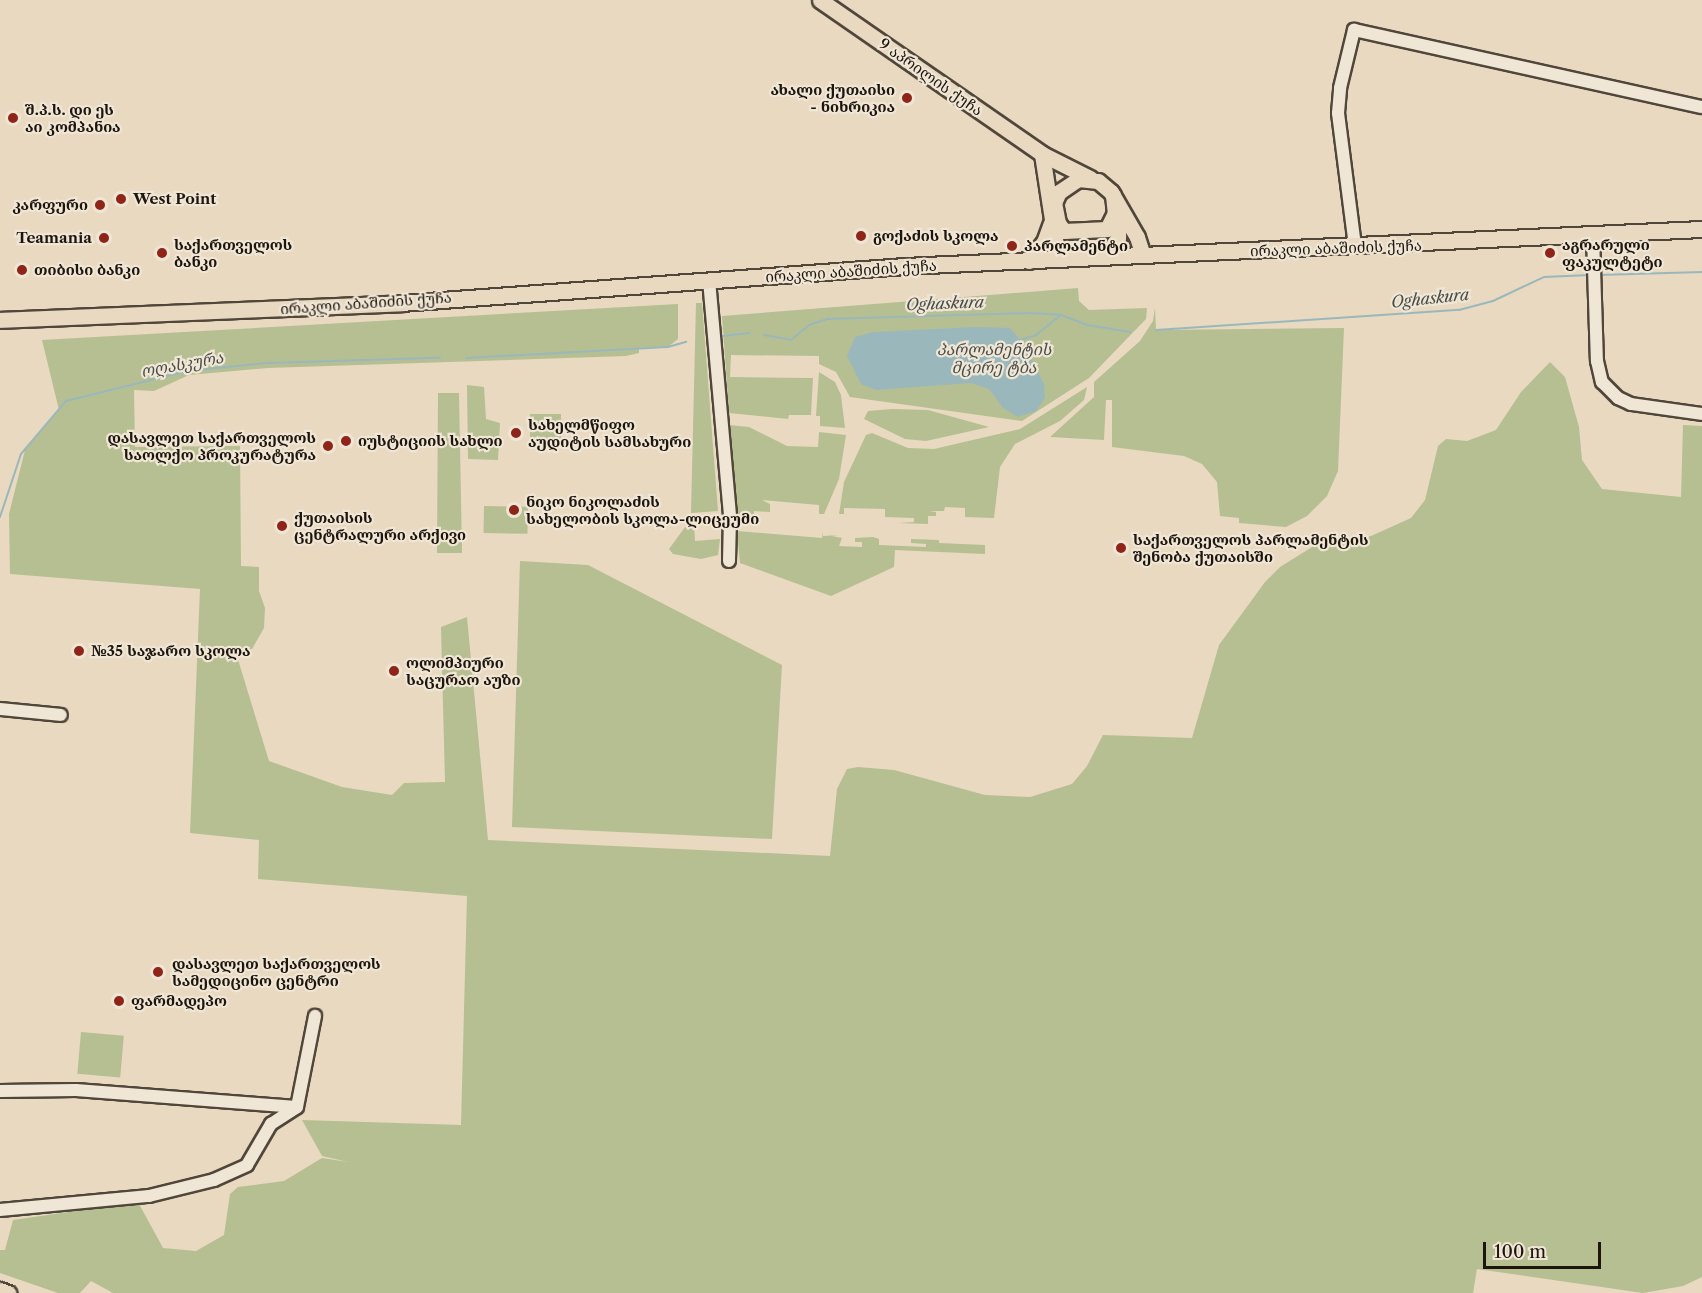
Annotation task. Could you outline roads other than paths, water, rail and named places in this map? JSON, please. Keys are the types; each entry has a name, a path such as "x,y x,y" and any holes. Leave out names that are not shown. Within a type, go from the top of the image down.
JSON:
{"main road":[{"name":"9 აპრილის ქუჩა","path":"820,0 1042,154 1089,178"},
{"path":"1042,154 1054,214 1058,259"},
{"path":"1029,261 1044,243 1059,192 1067,183 1089,178 1105,185 1137,237 1143,255"},
{"path":"1054,214 1064,231 1107,229 1115,213 1116,201"},
{"path":"1105,257 1118,238 1116,201"},
{"name":"ირაკლი აბაშიძის ქუჩა","path":"0,320 401,303 709,280 1058,259 1593,236 1702,229"},
{"path":"0,1290 8,1293"}],"street":[{"path":"1355,246 1338,112 1340,88 1354,30 1702,107"},
{"path":"1593,236 1602,382 1630,404 1702,414"},
{"path":"709,280 730,517 729,561"},
{"path":"0,709 61,715"},
{"path":"0,1210 149,1196 214,1180 247,1165 271,1124 297,1107 315,1016"},
{"path":"0,1091 76,1090 297,1107"}],"water":[{"name":"პარლამენტის მცირე ტბა","path":"975,327 1010,328 1024,344 1044,384 1045,398 1036,411 1018,417 1003,408 989,389 971,383 876,390 861,384 847,356 855,337 873,332"}],"waterway":[{"name":"Oghaskura","path":"1598,275 1702,272"},
{"name":"Oghaskura","path":"1156,330 1459,310 1493,301 1544,277 1590,275"},
{"name":"Oghaskura","path":"764,335 791,340 809,325 828,319 1028,313 1061,315 1087,325 1130,332"},
{"path":"1020,340 1036,335 1061,315"},
{"name":"Oghaskura","path":"722,336 750,333"},
{"name":"Oghaskura","path":"466,358 668,347 686,342"},
{"name":"ოღასკურა","path":"0,517 21,454 66,401 187,371 267,363 440,358"}],"place":[{"name":"ახალი ქუთაისი - ნიხრიკია","path":"907,98"},
{"name":"შ.პ.ს. დი ეს აი კომპანია","path":"13,118"},
{"name":"West Point","path":"121,199"},
{"name":"კარფური","path":"100,205"},
{"name":"გოქაძის სკოლა","path":"861,236"},
{"name":"Teamania","path":"104,238"},
{"name":"პარლამენტი","path":"1012,246"},
{"name":"საქართველოს ბანკი","path":"162,253"},
{"name":"აგრარული ფაკულტეტი","path":"1550,253"},
{"name":"თიბისი ბანკი","path":"22,270"},
{"name":"სახელმწიფო აუდიტის სამსახური","path":"516,433"},
{"name":"იუსტიციის სახლი","path":"346,441"},
{"name":"დასავლეთ საქართველოს საოლქო პროკურატურა","path":"328,446"},
{"name":"ნიკო ნიკოლაძის სახელობის სკოლა-ლიცეუმი","path":"514,510"},
{"name":"ქუთაისის ცენტრალური არქივი","path":"282,526"},
{"name":"საქართველოს პარლამენტის შენობა ქუთაისში","path":"1121,548"},
{"name":"№35 საჯარო სკოლა","path":"79,651"},
{"name":"ოლიმპიური საცურაო აუზი","path":"394,671"},
{"name":"დასავლეთ საქართველოს სამედიცინო ცენტრი","path":"158,972"},
{"name":"ფარმადეპო","path":"119,1001"}]}
